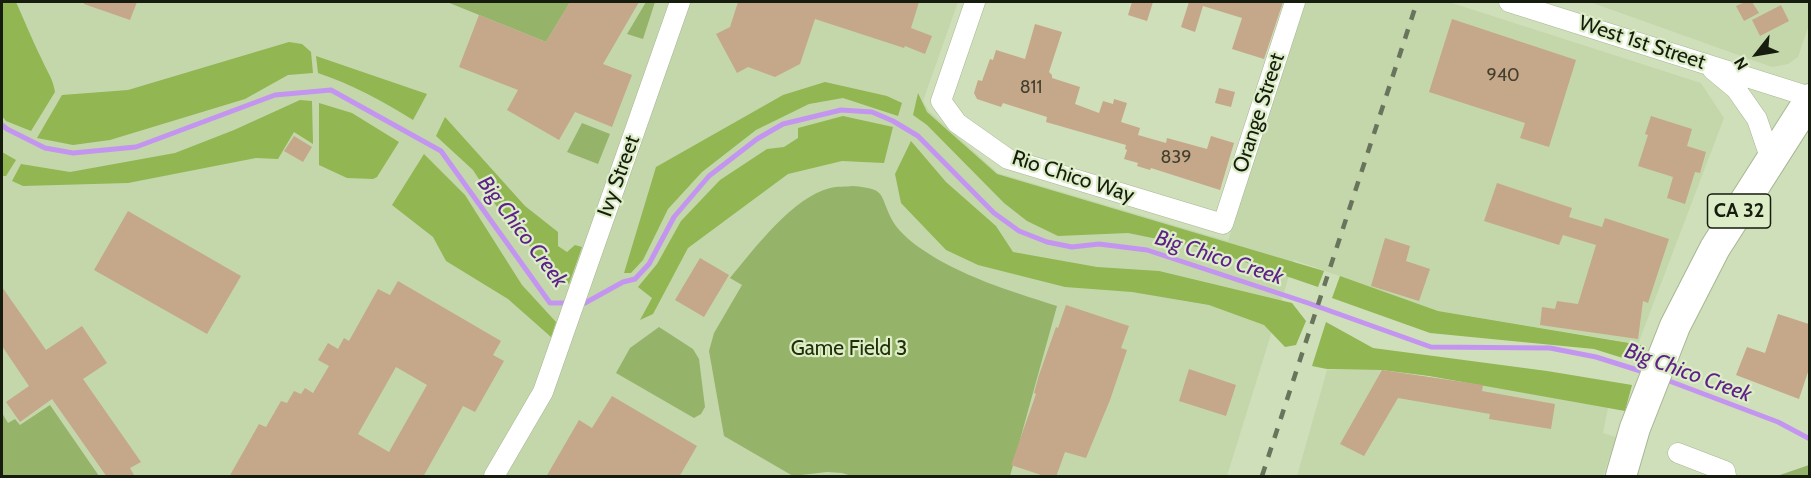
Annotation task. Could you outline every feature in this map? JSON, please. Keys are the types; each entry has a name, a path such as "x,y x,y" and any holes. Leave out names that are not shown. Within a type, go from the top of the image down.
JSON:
{"main road":[{"name":"CA 32","path":"1621,477 1635,428 1675,326 1715,248 1809,98"}],"street":[{"name":"Ivy Street","path":"494,477 543,392 680,2"},
{"name":"Rio Chico Way","path":"975,2 941,101 957,123 1008,159 1223,224"},
{"name":"Orange Street","path":"1223,224 1295,2"},
{"name":"West 1st Street","path":"1509,2 1553,8 1703,63 1809,98"},
{"path":"1703,63 1736,89 1757,120 1771,160"},
{"path":"1678,453 1725,471 1726,477"}],"shaded area":[{"path":"2,2 958,2 923,101 929,111 998,173 1228,241 1304,2 1449,2 1701,83 1724,118 1638,344 1438,311 1294,260 1227,476 2,476"},
{"path":"1590,2 1809,2 1809,25 1798,57 1788,64 1772,67"},
{"path":"1327,370 1382,370 1483,385 1608,408 1603,433 1616,437 1603,476 1297,476"}],"green space":[{"path":"2,2 16,2 54,87 55,92 31,131 6,121 2,116"},
{"path":"447,2 570,2 546,42"},
{"path":"646,2 655,2 643,39 627,34"},
{"path":"289,42 302,44 311,52 313,73 288,75 245,99 110,140 73,145 37,138 62,95 128,90"},
{"path":"316,56 427,94 413,120 343,82 318,73"},
{"path":"825,82 887,96 902,103 898,116 843,98 809,104 756,130 702,172 668,209 643,260 631,273 624,273 656,167 783,95"},
{"path":"918,93 927,112 997,174 1324,271 1318,287 1207,249 1128,233 1058,236 1027,221 1004,203 927,125 913,115"},
{"path":"300,100 312,101 313,144 294,132 278,159 256,158 128,183 23,186 12,181 21,164 70,172 175,153 234,130"},
{"path":"319,103 352,113 399,142 377,177 373,179 347,178 319,165"},
{"path":"843,116 893,127 884,163 842,161 788,174 688,248 653,314 640,320 652,298 638,287 657,264 681,221 720,180 767,149 784,147 798,138 798,128"},
{"path":"445,117 525,206 558,232 558,246 567,252 575,245 582,247 569,284 549,276 518,228 499,210 473,170 436,136"},
{"path":"582,123 610,134 598,164 567,152"},
{"path":"911,141 946,182 996,226 1013,252 1097,267 1159,271 1292,303 1306,321 1296,345 1285,347 1264,325 1209,305 1132,292 1065,287 978,265 946,250 901,203 895,174"},
{"path":"2,152 16,160 6,176 2,176"},
{"path":"424,154 465,195 522,285 556,322 551,337 508,299 446,261 433,237 392,205"},
{"name":"Game Field 3","path":"853,186 871,189 880,194 900,231 935,258 986,282 1057,306 1010,476 852,476 827,472 793,476 724,436 709,351 714,333 742,285 730,278 775,226 802,202 830,188"},
{"path":"1340,276 1438,311 1647,346 1642,364 1594,349 1430,333 1332,298"},
{"path":"1326,322 1373,348 1547,371 1632,385 1625,411 1429,376 1382,370 1327,369 1312,366"},
{"path":"659,327 693,349 699,359 705,407 701,414 694,418 616,373 630,348"},
{"path":"50,405 99,476 2,476 2,413 8,423 15,419 20,425"},
{"path":"1809,465 1809,476 1777,476"}],"building":[{"path":"84,2 137,2 130,20 84,4"},
{"path":"570,2 639,2 603,64 632,75 612,127 575,112 559,140 507,110 518,90 459,67 479,15 546,42"},
{"path":"738,2 919,2 911,28 932,36 925,54 815,19 800,64 775,77 748,67 737,73 716,34 730,27"},
{"path":"1132,2 1153,2 1147,21 1128,15"},
{"path":"1189,2 1283,2 1264,59 1232,49 1242,18 1203,6 1195,32 1181,27"},
{"path":"1752,2 1759,13 1744,21 1736,6"},
{"path":"1781,5 1789,21 1760,36 1752,20"},
{"path":"1452,19 1576,60 1549,147 1520,138 1525,123 1429,92"},
{"path":"1035,24 1062,32 1049,72 1052,78 1080,87 1075,104 1099,113 1103,101 1113,104 1114,99 1127,103 1121,122 1140,128 1138,135 1166,143 1167,138 1207,149 1211,136 1234,143 1220,190 1151,168 1150,170 1137,166 1138,163 1124,159 1126,145 1046,122 1047,117 1003,103 1001,107 977,99 974,93 978,80 982,81 996,50 1025,59"},
{"path":"1219,88 1235,92 1231,107 1215,103"},
{"path":"1651,116 1692,129 1687,146 1706,152 1700,173 1695,172 1685,204 1667,198 1673,177 1638,166 1648,135 1645,134"},
{"path":"294,136 312,147 303,162 284,151"},
{"path":"1497,183 1572,208 1569,217 1602,227 1605,218 1669,239 1648,303 1643,301 1638,339 1540,325 1542,307 1555,309 1557,301 1578,304 1596,245 1563,235 1559,245 1484,221"},
{"path":"128,211 241,276 207,334 94,270"},
{"path":"1385,238 1410,246 1406,261 1430,269 1419,301 1371,286"},
{"path":"700,258 729,275 704,317 675,300"},
{"path":"398,281 501,341 493,355 504,361 475,412 463,406 423,477 229,477 259,424 266,427 281,401 287,403 294,391 301,394 305,388 313,393 329,366 318,360 328,343 338,349 344,338 349,341 378,289 390,295","holes":["396,367 427,385 389,452 358,434"]},
{"path":"2,287 46,350 82,326 107,363 83,379 141,462 130,468 135,477 107,477 52,399 20,422 6,402 29,386 2,346"},
{"path":"1066,305 1129,326 1121,348 1127,350 1110,400 1086,458 1065,452 1056,477 1047,477 1011,465 1036,394 1034,393 1039,375"},
{"path":"1778,314 1809,324 1809,369 1799,399 1736,375 1747,347 1765,353"},
{"path":"1189,369 1236,385 1226,416 1179,401"},
{"path":"1382,370 1483,385 1482,391 1555,404 1551,429 1489,419 1490,414 1398,398 1364,456 1340,444"},
{"path":"612,396 697,446 679,477 546,477 579,420 592,428"}],"waterway":[{"name":"Big Chico Creek","path":"2,125 45,148 73,153 136,147 275,95 331,90 441,151 550,303 570,303"},
{"name":"Big Chico Creek","path":"579,303 585,303 623,282 635,279 649,264 674,217 709,176 757,139 783,124 841,110 872,112 918,136 994,213 1019,231 1047,242 1072,247 1099,244 1147,250 1308,303 1431,347 1550,348 1596,357 1647,373"},
{"name":"Big Chico Creek","path":"1664,379 1778,422 1810,439"}],"railway":[{"path":"1262,476 1417,2"}]}
